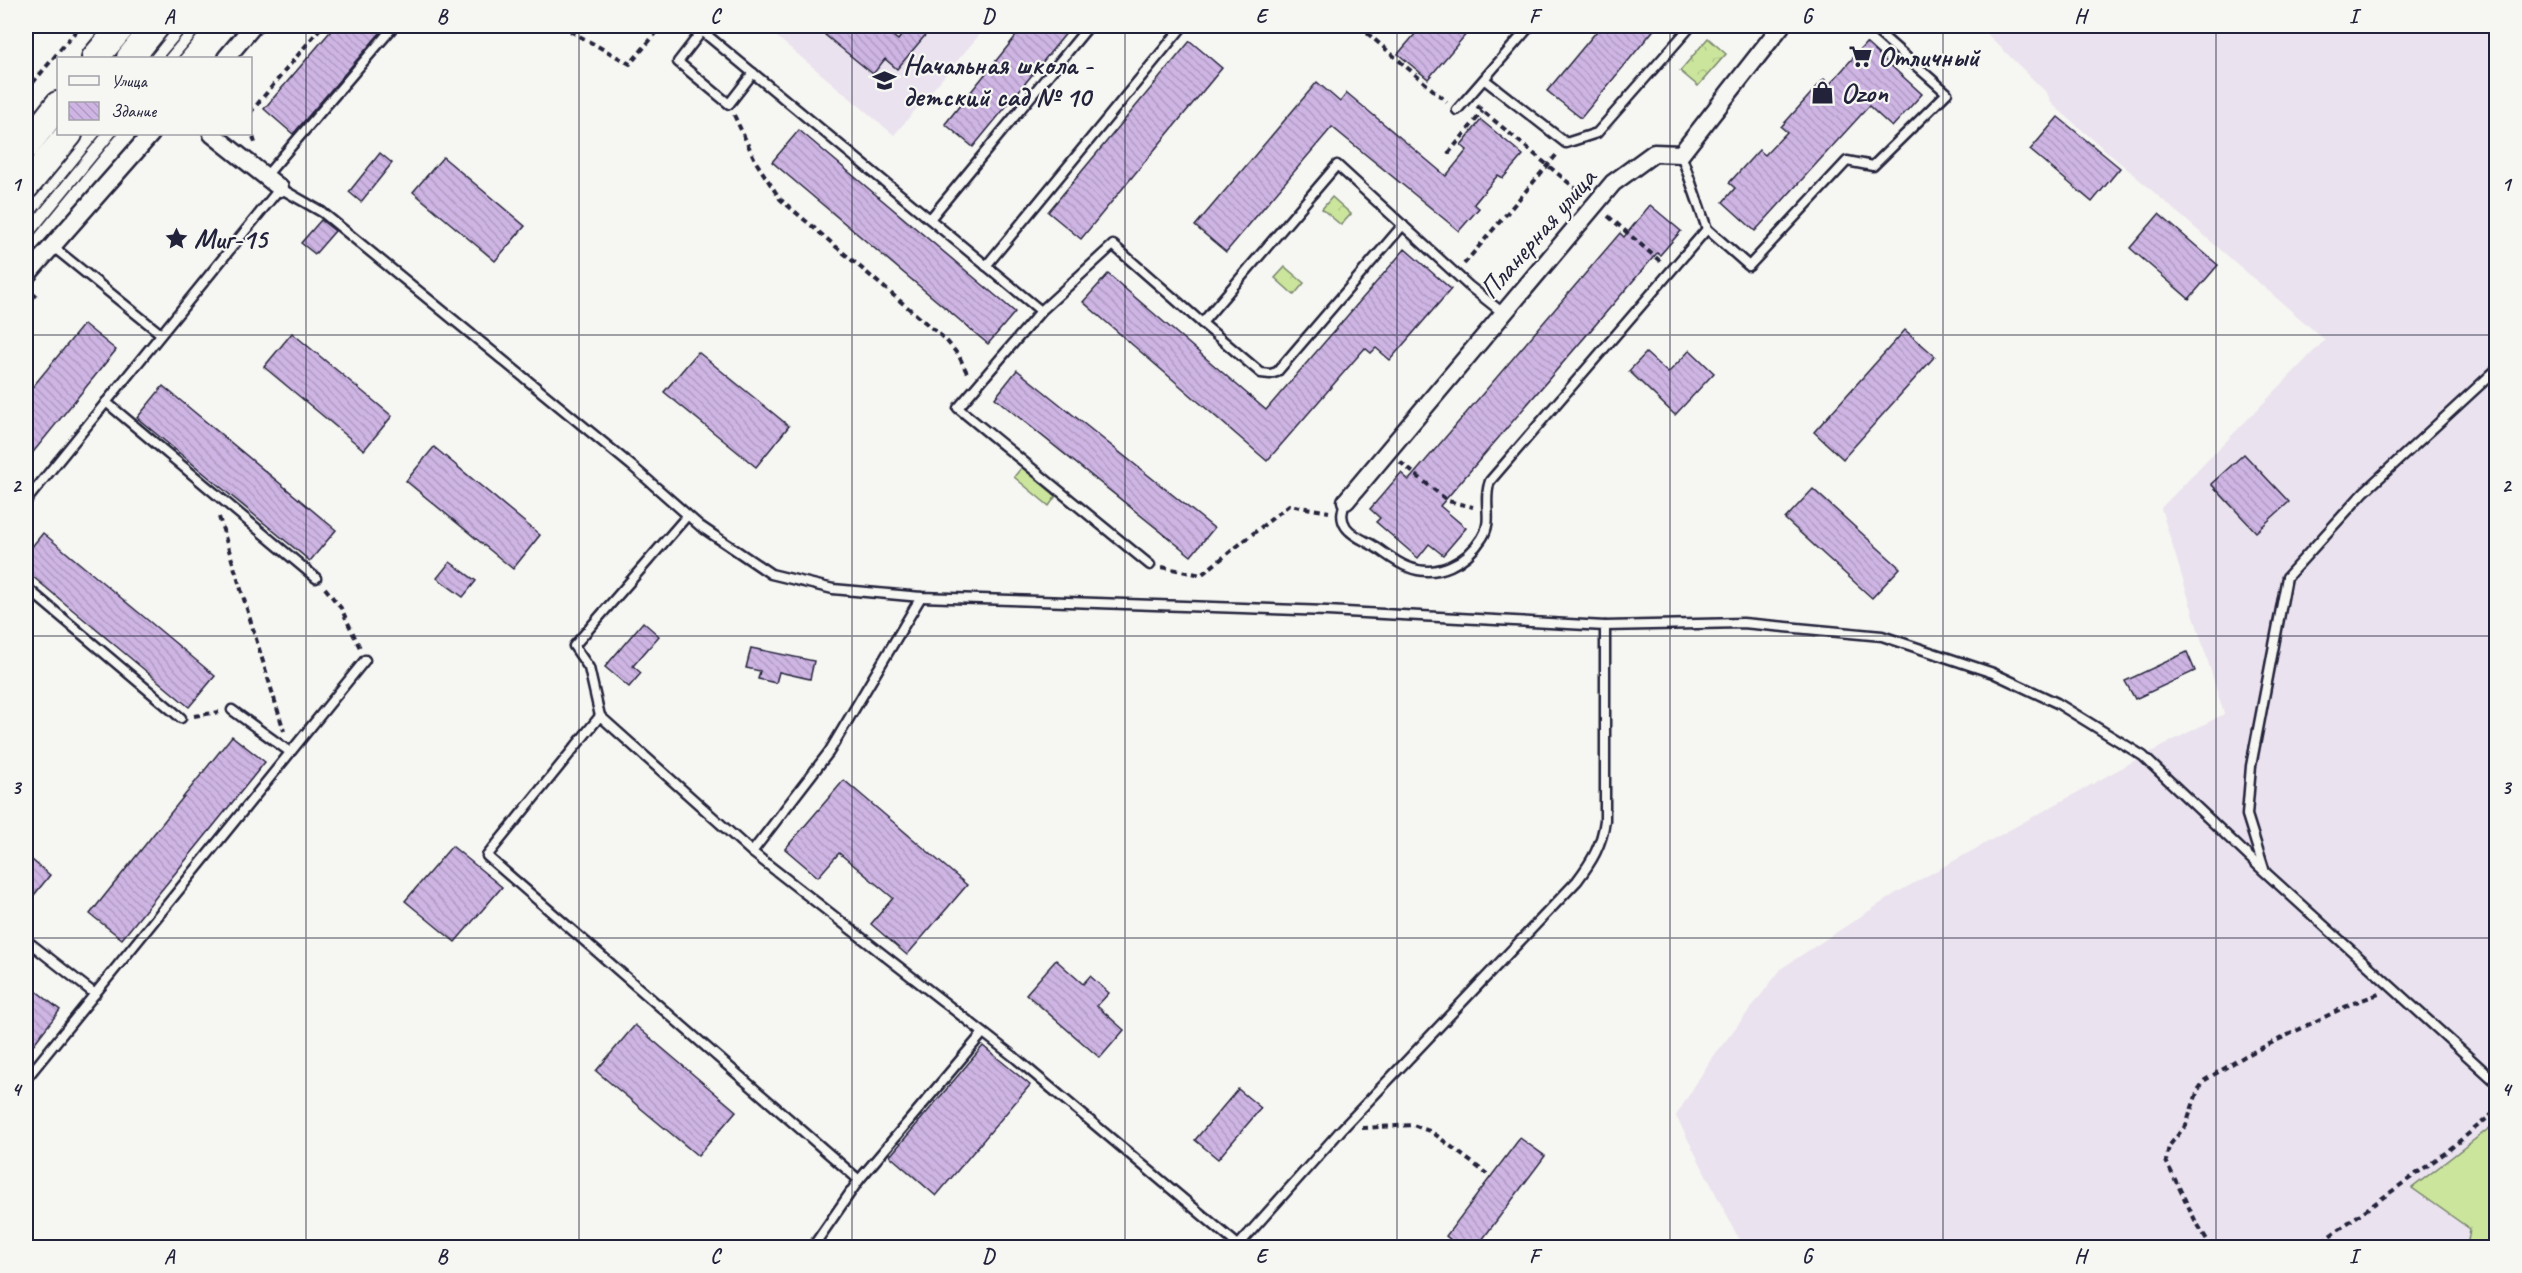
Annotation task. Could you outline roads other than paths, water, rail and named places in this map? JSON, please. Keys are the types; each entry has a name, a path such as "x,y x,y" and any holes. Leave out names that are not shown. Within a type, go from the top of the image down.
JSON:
{"main road":[{"path":"96,57 122,26"},
{"path":"130,57 156,26"},
{"path":"26,146 57,106"},
{"path":"26,186 68,135"}],"street":[{"path":"227,57 253,26"},
{"path":"1681,154 1781,26"},
{"path":"26,276 150,135"},
{"path":"213,135 280,188"},
{"name":"Планерная улица","path":"1343,508 1613,183 1654,153 1681,154"}],"lane":[{"path":"265,177 394,26"},
{"path":"930,219 1089,26"},
{"path":"986,266 1183,26"},
{"path":"1457,110 1530,26"},
{"path":"1485,80 1566,143 1597,133 1691,26"},
{"path":"1681,154 1707,229 1749,266 1847,160 1873,166 1947,93 1871,26"},
{"path":"753,73 729,105 678,62 699,28 1041,311"},
{"path":"1202,323 1337,165 1503,313"},
{"path":"26,501 280,188 322,212 623,458 687,516 771,574 833,589 921,597 1327,611 1605,626 1743,623 1882,636 1993,673 2057,703 2143,756 2265,872 2496,1082"},
{"path":"1150,565 958,408 1041,311 1113,245 1261,373 1270,374 1277,372 1403,225"},
{"path":"1343,508 1347,529 1408,568 1433,570 1451,567 1469,555 1483,537 1488,525 1485,493 1490,481 1707,229"},
{"path":"51,245 161,334"},
{"path":"2265,872 2247,815 2251,766 2287,577 2364,492 2496,370"},
{"path":"106,402 316,578"},
{"path":"687,516 574,646 590,668 600,716 752,852 983,1033 1237,1246 1342,1129 1577,881 1593,860 1603,838 1605,820 1605,626"},
{"path":"26,587 180,718"},
{"path":"752,852 829,752 921,597"},
{"path":"26,1079 364,660"},
{"path":"232,710 290,752"},
{"path":"600,716 487,856 859,1180"},
{"path":"26,939 95,994"},
{"path":"812,1248 859,1180 983,1033"}],"tram line":[{"path":"164,57 190,26"},
{"path":"179,57 205,26"},
{"path":"26,226 100,135"},
{"path":"26,245 116,135"}],"place":[{"name":"Отличный","path":"1860,56"},
{"name":"Начальная школа - детский сад № 10","path":"885,80"},
{"name":"Ozon","path":"1823,92"},
{"name":"Миг-15","path":"176,238"}]}
